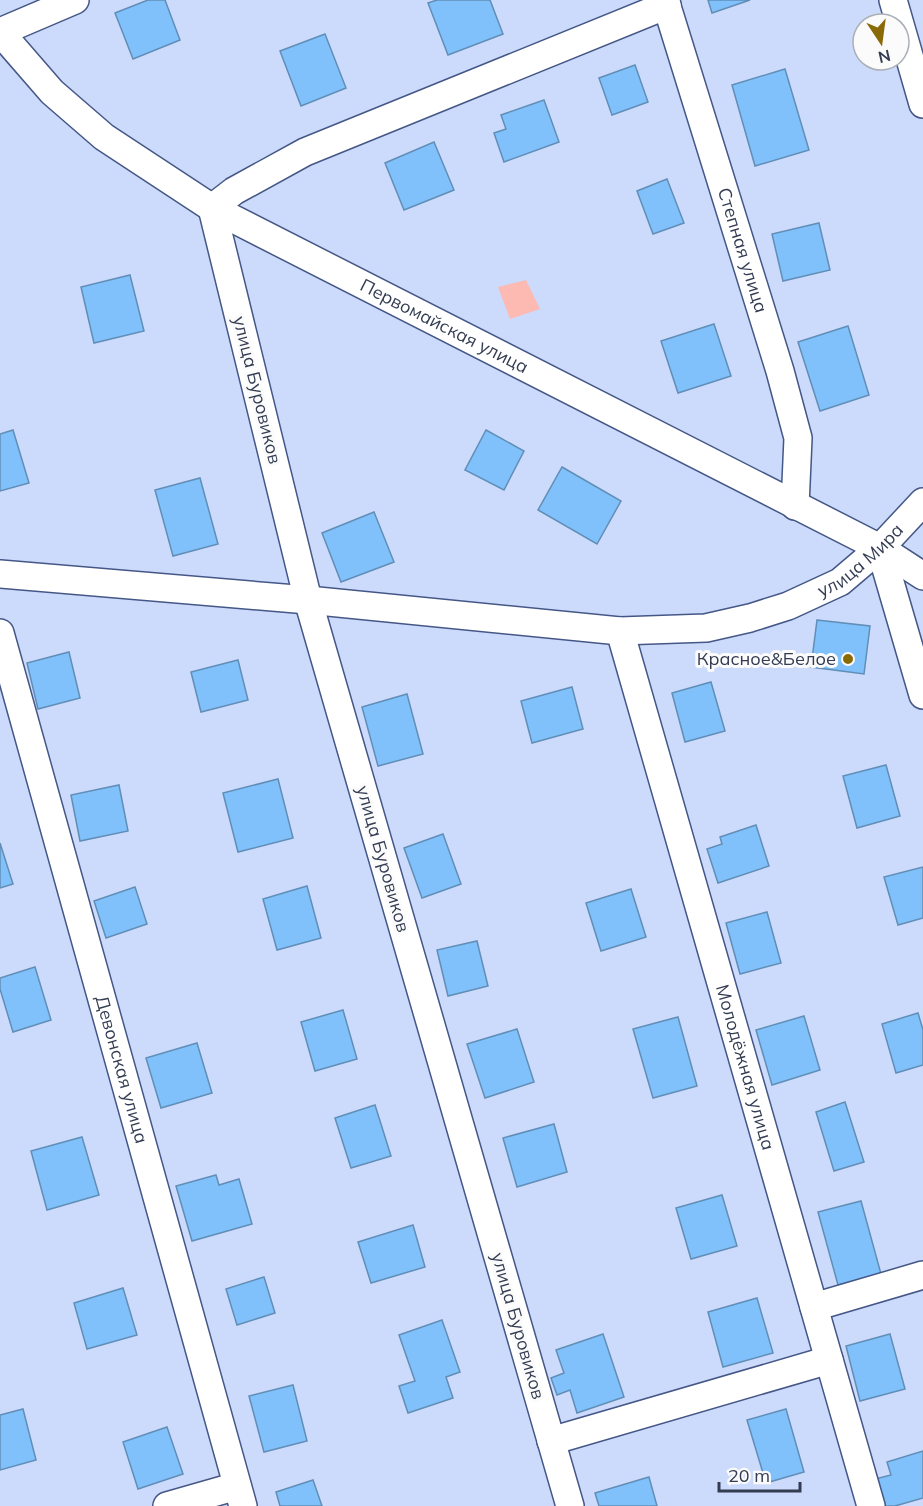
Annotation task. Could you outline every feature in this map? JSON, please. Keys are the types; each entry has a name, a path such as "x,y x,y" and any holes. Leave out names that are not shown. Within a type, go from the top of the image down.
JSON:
{"street":[{"path":"0,32 75,0"},
{"path":"893,0 923,104"},
{"path":"212,208 234,191 305,152 666,3"},
{"name":"Степная улица","path":"666,3 780,371 798,438 795,506"},
{"name":"Первомайская улица","path":"0,32 52,92 104,137 212,208 880,548 923,576"},
{"name":"улица Буровиков","path":"212,208 308,600 570,1506"},
{"name":"улица Мира","path":"0,574 308,600 620,631 706,628 788,606 840,582 880,548 923,502"},
{"path":"880,548 923,695"},
{"name":"Молодёжная улица","path":"620,631 871,1506"},
{"name":"Девонская улица","path":"0,633 240,1496"},
{"path":"814,1307 923,1275"},
{"path":"551,1441 829,1360"},
{"path":"167,1506 240,1496"}],"shaded area":[{"path":"526,280 540,309 510,319 498,287"}],"building":[{"path":"148,0 165,0 180,40 133,59 115,13"},
{"path":"437,0 490,0 503,34 448,55 428,3"},
{"path":"708,0 750,0 712,13"},
{"path":"325,34 346,88 301,106 280,51"},
{"path":"635,65 648,102 612,115 599,78"},
{"path":"785,69 809,150 755,166 732,85"},
{"path":"544,100 559,142 504,162 494,133 506,129 501,115"},
{"path":"434,142 454,190 404,210 385,163"},
{"path":"667,179 684,223 653,234 637,191"},
{"path":"819,223 830,270 783,281 772,234"},
{"path":"130,275 144,331 94,343 81,287"},
{"path":"714,324 731,376 678,393 661,341"},
{"path":"848,326 869,395 820,411 798,342"},
{"path":"13,430 29,483 0,491 0,434"},
{"path":"486,430 524,451 504,490 465,470"},
{"path":"562,467 621,501 597,544 538,510"},
{"path":"200,478 218,544 173,556 155,490"},
{"path":"374,512 394,562 341,582 322,533"},
{"path":"817,620 870,626 864,674 811,667"},
{"path":"69,652 80,698 38,709 27,663"},
{"path":"238,660 248,700 201,712 191,672"},
{"path":"711,682 725,731 685,742 672,693"},
{"path":"572,687 583,729 532,743 521,701"},
{"path":"407,694 423,754 378,766 362,707"},
{"path":"886,765 900,816 857,828 843,776"},
{"path":"278,779 293,838 238,852 223,793"},
{"path":"119,785 128,831 80,841 71,795"},
{"path":"756,825 769,866 718,883 707,849 722,844 720,837"},
{"path":"443,834 461,884 422,898 404,848"},
{"path":"0,843 13,884 0,888"},
{"path":"923,867 923,918 898,925 884,877"},
{"path":"307,886 321,938 277,950 263,899"},
{"path":"135,887 147,924 106,938 94,901"},
{"path":"631,889 646,937 601,951 586,903"},
{"path":"767,912 781,963 740,974 726,923"},
{"path":"477,941 488,986 448,996 437,950"},
{"path":"35,967 51,1020 13,1032 0,989 0,978"},
{"path":"343,1010 357,1059 315,1071 301,1022"},
{"path":"918,1013 923,1030 923,1065 896,1073 882,1024"},
{"path":"804,1016 820,1070 772,1085 756,1030"},
{"path":"678,1017 697,1086 653,1098 633,1029"},
{"path":"517,1029 534,1082 485,1098 467,1044"},
{"path":"197,1043 212,1093 161,1108 146,1058"},
{"path":"845,1102 864,1162 834,1171 816,1112"},
{"path":"375,1105 391,1156 351,1168 335,1118"},
{"path":"554,1124 567,1172 517,1187 503,1138"},
{"path":"82,1137 99,1195 47,1210 31,1151"},
{"path":"216,1175 219,1185 239,1179 252,1224 192,1241 176,1186"},
{"path":"722,1195 737,1246 691,1259 676,1208"},
{"path":"861,1201 881,1274 838,1285 818,1212"},
{"path":"413,1225 425,1267 371,1283 358,1242"},
{"path":"264,1277 275,1313 237,1325 226,1289"},
{"path":"123,1288 137,1335 87,1349 74,1303"},
{"path":"757,1298 773,1353 723,1367 708,1312"},
{"path":"442,1320 460,1372 446,1377 453,1398 408,1413 399,1386 415,1381 399,1335"},
{"path":"603,1334 624,1397 577,1413 570,1390 557,1395 551,1378 564,1373 556,1350"},
{"path":"890,1334 905,1389 860,1401 846,1346"},
{"path":"293,1385 307,1441 264,1452 249,1396"},
{"path":"23,1409 36,1460 0,1470 0,1415"},
{"path":"786,1409 804,1472 766,1483 747,1420"},
{"path":"167,1427 183,1474 138,1489 123,1442"},
{"path":"923,1451 923,1498 895,1506 883,1506 875,1479 891,1475 887,1462"},
{"path":"649,1477 657,1506 599,1506 595,1493"},
{"path":"313,1480 322,1506 280,1506 276,1492"}],"place":[{"name":"Красное&Белое","path":"848,659"}]}
